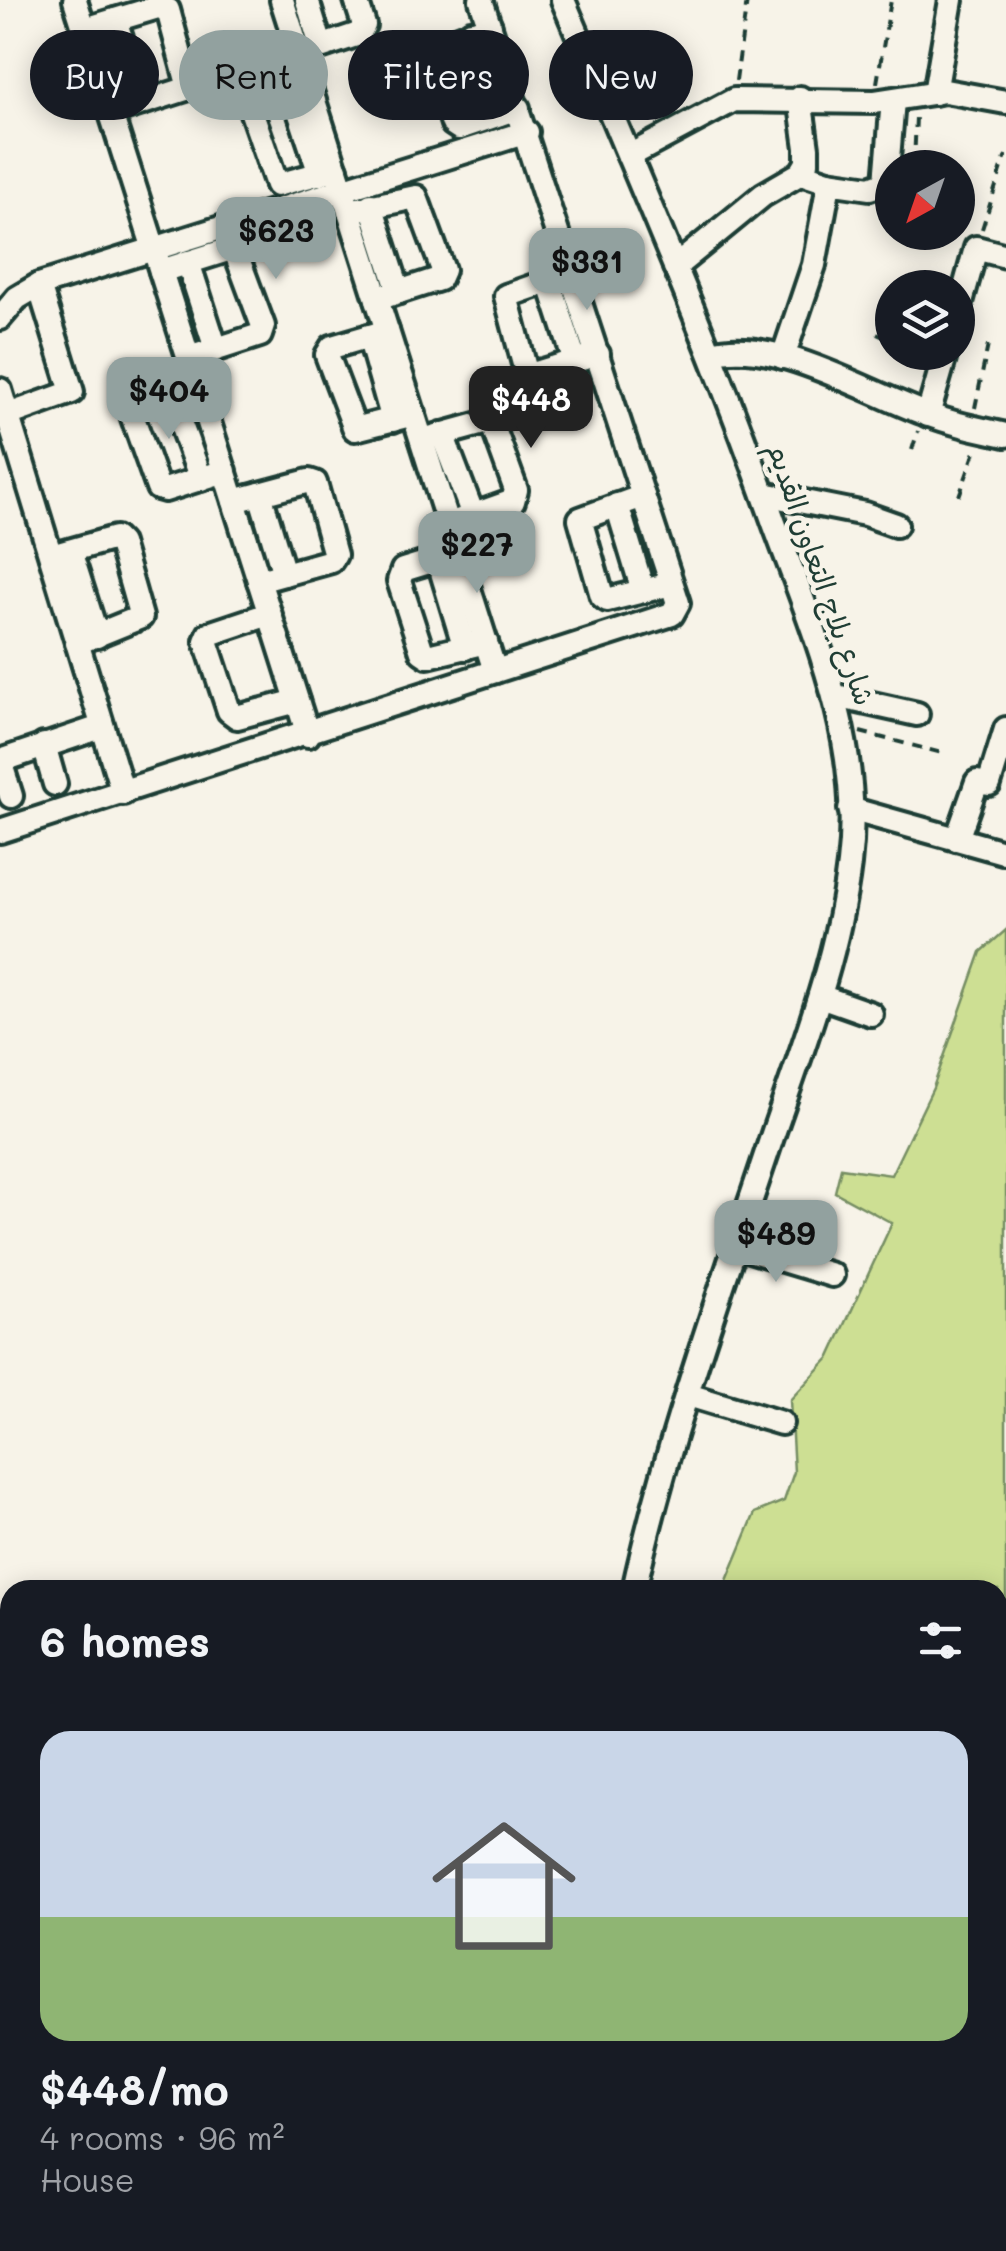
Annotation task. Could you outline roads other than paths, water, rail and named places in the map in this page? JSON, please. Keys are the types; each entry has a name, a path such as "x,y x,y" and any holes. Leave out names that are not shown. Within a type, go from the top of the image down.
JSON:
{"street":[{"path":"76,0 85,30 158,6 168,10 190,85 185,91 159,98"},
{"path":"282,0 299,30"},
{"path":"307,0 309,30"},
{"path":"328,44 359,34 364,25 356,0"},
{"path":"480,29 481,0"},
{"name":"شارع بلاج التعاون القديم","path":"562,0 712,353 836,696 850,809 843,904 820,996 688,1395 648,1525 636,1580"},
{"path":"926,95 952,0"},
{"path":"115,20 118,30"},
{"path":"628,156 734,100 884,101 956,92 1006,102"},
{"path":"800,98 807,148 802,173"},
{"path":"676,267 763,194 802,173 828,182 870,188 886,182 884,101"},
{"path":"113,120 308,735"},
{"path":"254,120 274,182 281,186 416,197 443,270 439,279 388,296"},
{"path":"314,120 388,296 378,333 404,417 432,437 473,515"},
{"path":"452,120 459,128 483,120"},
{"path":"0,831 308,735 672,614 678,603 643,496 586,357 561,277 527,132 517,120"},
{"path":"0,318 17,298 39,285 527,132"},
{"path":"782,358 814,265 828,182"},
{"path":"970,270 976,248 1005,253"},
{"path":"162,271 228,249 238,252 263,326 260,335 189,358"},
{"path":"188,262 216,350"},
{"path":"561,277 506,296 525,368 533,374 586,357"},
{"path":"8,415 72,392 39,285"},
{"path":"378,333 332,347 327,355 355,429 404,417"},
{"path":"712,353 748,347 928,415 986,431"},
{"path":"928,415 941,370"},
{"path":"198,386 133,412 154,481 164,490 224,471"},
{"path":"0,390 87,639 101,727 123,793"},
{"path":"170,395 201,479"},
{"path":"432,437 486,420 494,424 516,496 514,501 449,524"},
{"path":"432,437 449,524 448,556 476,645 496,671"},
{"path":"234,501 309,480 315,483 336,552 331,561 259,581"},
{"path":"260,494 284,574"},
{"path":"764,494 896,525"},
{"path":"643,496 579,522 605,600 671,584"},
{"path":"617,505 643,591"},
{"path":"60,554 115,538 120,543 141,617 87,639"},
{"path":"448,556 403,570 399,581 422,652 436,656 476,645"},
{"path":"269,614 208,634 206,641 229,711 237,716 297,701"},
{"path":"836,696 917,714"},
{"path":"12,796 0,761 101,727"},
{"path":"957,840 977,782 988,784 1006,728"},
{"path":"44,744 55,784"},
{"path":"850,809 1003,852"},
{"path":"820,996 871,1014"},
{"path":"736,1246 832,1275"},
{"path":"688,1395 782,1423"}]}
